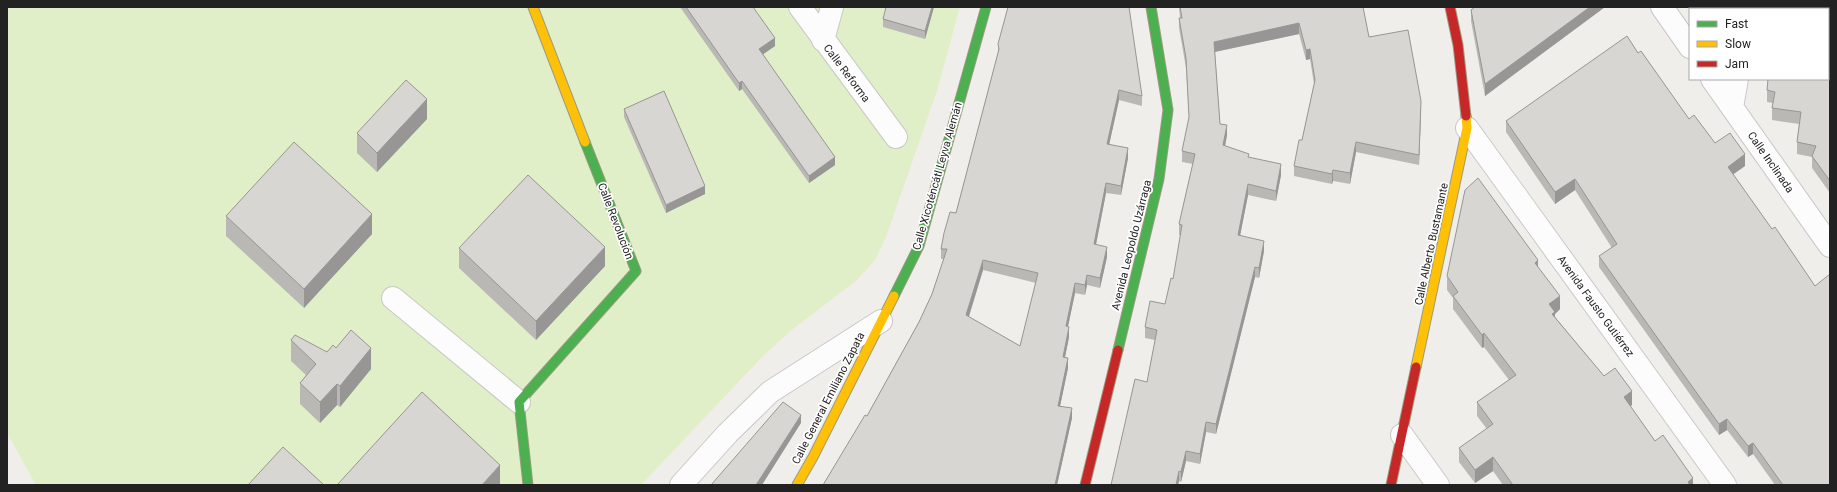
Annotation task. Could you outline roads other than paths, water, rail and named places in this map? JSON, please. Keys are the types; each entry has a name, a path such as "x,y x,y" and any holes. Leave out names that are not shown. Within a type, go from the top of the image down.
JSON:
{"street":[{"name":"Calle Revolución","path":"519,402 636,271 533,7"},
{"name":"Calle Reforma","path":"800,7 896,137"},
{"path":"823,40 832,7"},
{"name":"Calle Xicoténcátl Leyva Alemán","path":"881,321 919,246 986,7"},
{"name":"Avenida Leopoldo Uzárraga","path":"1084,485 1159,179 1168,110 1151,7"},
{"name":"Calle Alberto Bustamante","path":"1392,485 1467,128 1458,44 1450,7"},
{"path":"1662,7 1689,46"},
{"name":"Calle Inclinada","path":"1713,80 1830,246"},
{"path":"1732,107 1737,80"},
{"name":"Avenida Fausto Gutiérrez","path":"1467,128 1725,485"},
{"path":"393,298 519,402 528,485"},
{"path":"681,485 728,433 770,392 881,321"},
{"name":"Calle General Emiliano Zapata","path":"797,485 813,457 881,321"},
{"path":"1402,436 1438,485"}]}
